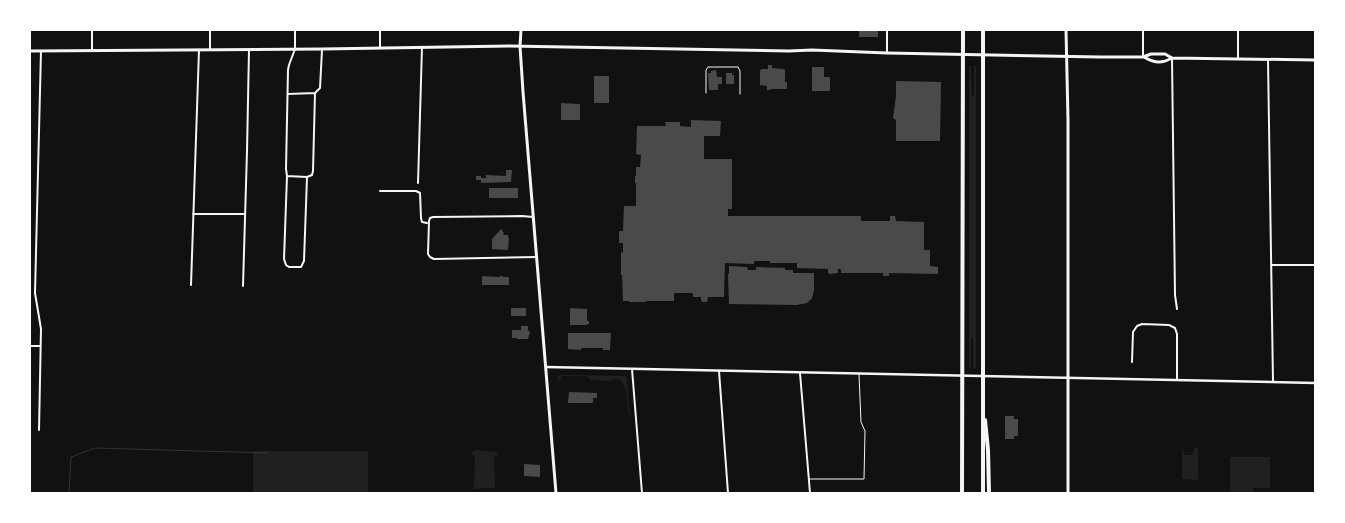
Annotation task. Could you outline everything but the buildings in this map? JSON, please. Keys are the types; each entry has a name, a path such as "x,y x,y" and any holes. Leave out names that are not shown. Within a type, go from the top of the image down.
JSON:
{"highway":[{"path":"962,493 963,30"},
{"path":"983,30 983,493"},
{"path":"983,397 988,450 989,493"}],"main road":[{"path":"521,30 520,46 556,493"},
{"path":"1066,30 1068,120 1068,493"},
{"path":"30,51 380,49 520,46 812,50 1067,57 1143,57 1151,54 1165,54 1172,58 1315,60"},
{"path":"1143,57 1151,62 1165,62 1172,58"}],"street":[{"path":"92,30 92,51"},
{"path":"210,30 210,50"},
{"path":"295,30 295,49 288,65 284,259 289,267 301,267 304,261 307,177"},
{"path":"380,30 380,49"},
{"path":"887,30 887,53"},
{"path":"1143,30 1143,57"},
{"path":"1238,30 1238,59"},
{"path":"418,183 422,47"},
{"path":"287,176 307,177 312,175 315,94 320,88 322,49"},
{"path":"191,285 199,50"},
{"path":"242,286 249,50"},
{"path":"39,430 41,329 35,293 41,51"},
{"path":"1172,58 1175,295 1177,309"},
{"path":"1268,60 1273,382"},
{"path":"288,94 315,94"},
{"path":"380,191 416,191 420,193 420,218 422,222 428,223"},
{"path":"193,214 245,214"},
{"path":"534,218 522,216 430,218 428,223 428,254 434,259 537,257"},
{"path":"1271,265 1315,265"},
{"path":"1132,362 1133,332 1137,326 1142,324 1171,325 1175,328 1177,334 1177,379"},
{"path":"30,346 40,346"},
{"path":"546,367 1315,383"},
{"path":"632,370 642,493"},
{"path":"719,371 728,493"},
{"path":"800,372 810,493"}],"lane":[{"path":"706,93 706,70 708,67 734,67 738,68 740,72 740,94"},
{"path":"809,480 864,479 865,431 861,422 859,373"}],"shaded area":[{"path":"969,66 971,66 972,97 974,96 974,66 976,66 976,368 973,369 973,337 971,338 971,368 969,368"},
{"path":"561,375 584,375 562,376 556,383"},
{"path":"586,375 625,376 627,379 630,418 626,390 621,380 613,378 612,381 590,380"},
{"path":"1182,448 1184,455 1193,455 1194,448 1198,448 1198,480 1182,479"},
{"path":"476,450 496,452 498,456 494,457 495,488 470,489 474,487 475,456 472,455 472,452"},
{"path":"253,451 368,451 368,493 253,493"},
{"path":"1230,457 1270,457 1270,488 1253,488 1253,493 1230,493"}],"waterway":[{"path":"69,493 71,457 95,448 268,453"}]}
